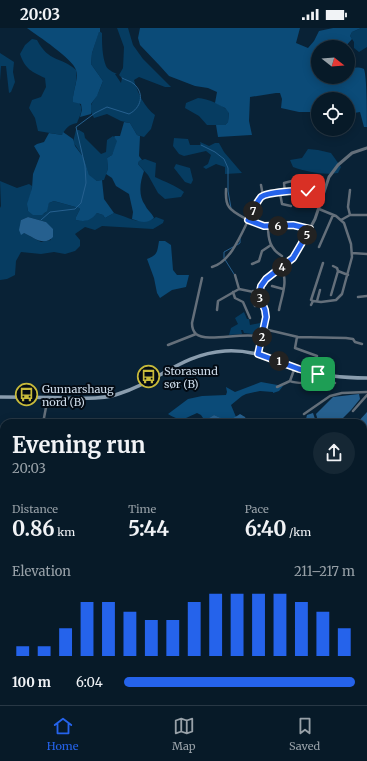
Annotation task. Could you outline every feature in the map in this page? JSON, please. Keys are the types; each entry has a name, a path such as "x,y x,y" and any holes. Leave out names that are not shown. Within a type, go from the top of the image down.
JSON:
{"main road":[{"path":"0,397 92,398 112,396 127,391 177,365 199,356 224,351 258,354 318,374 367,378"}],"street":[{"path":"258,354 266,314 260,300 259,293 264,282 296,254 319,209 329,177 338,165 352,153 367,148"},
{"path":"285,192 284,183 287,181 292,181"},
{"path":"261,184 263,196"},
{"path":"226,189 226,202 228,207 248,220 260,225 293,225 310,229"},
{"path":"350,190 348,207 350,215"},
{"path":"212,268 227,257 259,200 263,196 273,193 309,192 310,204 301,205"},
{"path":"280,193 282,204 291,206"},
{"path":"313,301 329,301 338,298 344,291 352,254 347,231 341,220 319,209"},
{"path":"319,247 333,215"},
{"path":"341,220 350,215 367,215"},
{"path":"268,226 271,245 282,256"},
{"path":"252,264 259,261 262,251 271,245"},
{"path":"352,254 367,254"},
{"path":"311,305 313,301 311,300 322,263"},
{"path":"331,295 338,272 337,268 333,266"},
{"path":"278,310 284,277 284,273 280,269"},
{"path":"338,272 348,274"},
{"path":"235,276 239,289"},
{"path":"202,278 192,323 193,330 196,334 204,337 248,334 262,337"},
{"path":"272,286 283,289"},
{"path":"217,310 218,301 239,289 259,293"},
{"path":"317,301 320,290"},
{"path":"253,291 252,297 255,306"},
{"path":"233,292 235,298 243,302 250,318"},
{"path":"358,297 367,296"},
{"path":"264,329 296,336 339,337 353,339 355,342 362,344"},
{"path":"168,345 196,334"},
{"path":"296,336 295,348 317,356"},
{"path":"290,381 295,367"},
{"path":"277,387 290,381 297,383 322,381 335,383"},
{"path":"304,414 330,396 342,393 367,392"},
{"path":"353,411 367,395"},
{"path":"44,419 48,397"}],"shaded area":[{"path":"27,28 100,28 100,32 92,53 91,64 103,81 97,96 91,104 91,114 80,117 82,110 81,104 73,102 77,74 73,65 69,60"},
{"path":"117,28 128,28 133,45 143,59 171,87 165,87 139,77 134,80 142,99 151,112 155,115 151,129 144,137 137,135 130,123 121,121 107,114 94,118 90,109 103,81 91,64 92,53 99,31 102,33 103,54 106,66 109,70 117,74 115,74 121,83 122,78 119,75 123,68 124,47"},
{"path":"140,28 300,28 296,43 308,48 311,44 311,84 355,84 355,68 364,69 367,127 364,127 360,112 355,113 355,92 311,92 311,112 299,112 281,108 282,99 280,93 276,93 250,97 249,121 252,135 218,137 216,125 225,125 228,122 229,113 225,108 215,103 217,92 208,88 195,86 169,76 140,45 138,38"},
{"path":"333,28 361,28 352,32 350,36 352,39 314,40 319,31"},
{"path":"361,28 367,28 367,47 359,52 355,49 355,40 353,40 350,36 352,32"},
{"path":"32,39 37,40 51,56 76,70 76,82 73,96 81,106 81,111 77,123 68,127 62,135 38,131 35,118 29,108 32,100 41,97 46,87 45,78 36,74 27,67 20,54 25,45"},
{"path":"0,53 14,62 13,72 15,82 11,92 9,93 6,66 1,66 0,81"},
{"path":"198,98 215,102 226,109 229,112 228,122 225,125 207,125 199,116 185,108 186,103"},
{"path":"124,122 130,123 137,135 140,136 139,156 142,160 139,161 138,164 144,171 141,180 141,197 154,218 146,222 132,219 133,212 129,194 116,186 112,178 106,174 108,169 107,158 112,155 117,141 114,137 120,136"},
{"path":"76,130 84,133 85,138 101,154 106,152 107,140 113,136 118,141 112,155 107,158 108,169 104,180 97,181 89,176 84,158 73,142"},
{"path":"63,132 73,139 75,146 84,158 89,175 97,181 102,180 104,199 114,213 105,218 103,215 97,213 88,220 76,220 80,209 79,208 54,201 49,203 47,211 42,215 33,215 28,211 27,204 32,188 33,174 40,156 34,146 44,142 49,133 62,135"},
{"path":"174,138 188,139 190,145 201,145 200,142 209,146 219,143 224,152 242,173 225,174 225,167 216,164 206,169 203,167 208,164 211,155 206,151 184,156 179,154 173,146"},
{"path":"308,149 331,153 341,167 338,173 315,173 293,167 290,160 302,158"},
{"path":"145,159 156,163 155,177 174,185 184,192 181,197 165,199 158,193 148,175 138,164 139,161"},
{"path":"176,164 190,168 193,180 191,184 185,182 174,168"},
{"path":"0,181 17,188 29,184 32,186 28,211 40,215 45,213 49,203 54,201 79,208 80,209 76,220 79,221 90,219 97,213 103,215 105,218 114,213 130,219 141,221 151,220 156,217 164,220 163,223 153,229 102,226 95,230 85,227 75,234 80,240 80,246 75,251 65,254 54,252 41,254 21,252 16,261 15,275 7,279 0,280","holes":["28,217 46,222 51,240 41,242 24,233 21,220"]},
{"path":"28,217 46,222 53,229 53,237 50,240 42,241 24,233 21,235 19,230 21,220"},
{"path":"159,241 165,241 171,245 173,270 177,275 189,275 186,287 172,290 160,298 157,293 154,278 147,259 156,253"},
{"path":"255,294 257,295 264,315 263,330 260,335 244,333 243,330 241,330 242,334 229,335 231,328 238,324 235,318 244,312 247,319 249,319 250,325 260,323 262,317 261,308 257,305 257,300 253,296"},
{"path":"261,382 283,386 279,391 273,393 260,391 242,396 231,405 236,417 233,419 223,419 214,415 208,419 204,419 197,413 186,418 179,419 168,414 188,399 202,396 226,395 226,387 235,392"},
{"path":"359,394 360,399 342,419 317,419 316,414 333,397"},
{"path":"367,412 367,419 361,419"},
{"path":"313,413 315,419 306,419 307,415"},
{"path":"240,414 246,419 230,419"},
{"path":"214,415 224,419 208,419"}],"waterway":[{"path":"41,220 50,212 75,209 81,203 86,183 85,166 76,127 95,113 107,107 129,114 139,105 140,92 133,83 122,78"},
{"path":"201,145 215,152 224,159 228,168 228,191 231,208"},
{"path":"237,245 240,243 240,238"},
{"path":"233,247 224,252 224,258 234,274"}],"place":[{"name":"Storasund sør (B)","path":"149,377"},
{"name":"Gunnarshaug nord (B)","path":"27,395"}],"route":[{"path":"308,191 282,192 262,196 248,220 264,226 298,225 310,229 293,258 266,279 261,286 259,295 265,310 266,321 258,354 299,369 318,374"}]}
